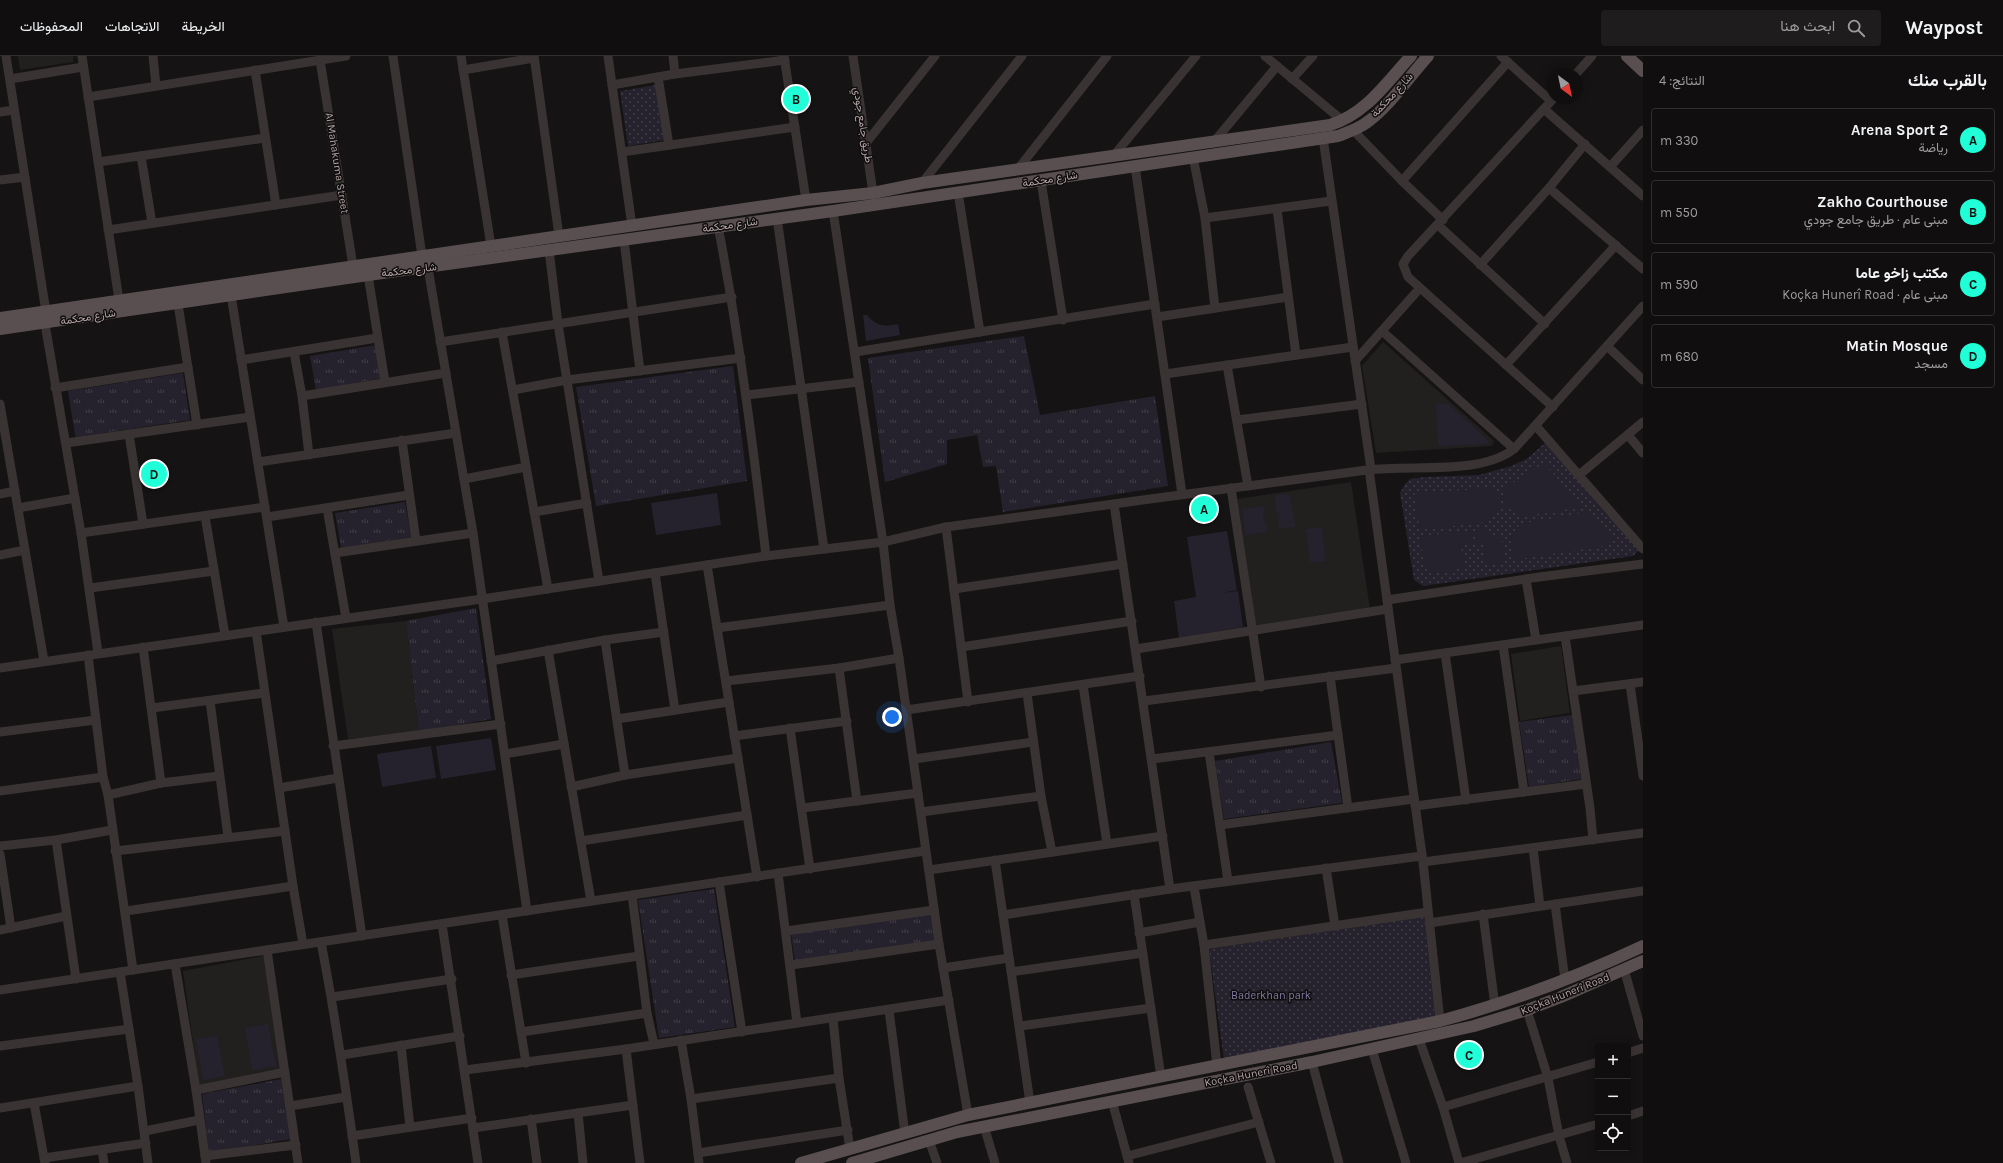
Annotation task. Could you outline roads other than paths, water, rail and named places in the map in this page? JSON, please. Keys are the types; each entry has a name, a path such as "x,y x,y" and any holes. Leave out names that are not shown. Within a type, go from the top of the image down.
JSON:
{"main road":[{"name":"شارع محكمة","path":"308,279 353,266 806,200 874,194 922,183 1115,154 1213,143 1330,125 1356,115 1367,105 1411,56"},
{"name":"شارع محكمة","path":"0,329 119,300 308,279 368,275 428,268 1041,181 1338,136 1366,123 1378,112 1428,56"},
{"path":"1627,56 1643,71"},
{"path":"1088,159 1090,173"},
{"name":"شارع محكمة","path":"0,318 45,318 178,304 231,296 287,282"},
{"path":"802,1163 968,1116 1440,1021 1495,1006 1565,980 1643,946"},
{"name":"Koçka Hunerî Road","path":"852,1163 984,1126 1312,1062 1474,1026 1527,1010 1582,989 1643,961"},
{"path":"1469,1013 1474,1026"}],"street":[{"path":"6,56 55,388 66,443 90,588 98,654"},
{"path":"82,56 119,300"},
{"path":"153,56 156,86"},
{"path":"88,97 255,70 290,60 320,60 346,56"},
{"path":"393,56 422,256"},
{"path":"461,56 491,246"},
{"path":"608,56 632,226"},
{"path":"673,56 675,74"},
{"name":"طريق جامع جودي","path":"853,56 874,194"},
{"path":"866,143 935,56"},
{"path":"922,183 1022,56"},
{"path":"1018,169 1108,56"},
{"path":"1115,154 1196,56"},
{"path":"1265,56 1343,121"},
{"path":"1292,79 1313,56"},
{"path":"1581,68 1592,56"},
{"path":"463,70 534,57 560,236"},
{"path":"612,85 784,58 806,200"},
{"path":"1402,181 1505,59 1547,94"},
{"name":"Al Mahakuma Street","path":"320,60 353,266"},
{"path":"1213,143 1278,66"},
{"path":"10,80 84,67"},
{"path":"255,70 276,205"},
{"path":"658,77 668,145"},
{"path":"1548,104 1408,256 1403,264 1408,277 1553,407"},
{"path":"1544,109 1643,196"},
{"path":"0,112 14,110"},
{"path":"622,152 795,127"},
{"path":"1353,130 1480,265 1545,324"},
{"path":"1610,166 1643,130"},
{"path":"98,162 265,138"},
{"path":"1322,138 1362,404 1423,859 1440,1021"},
{"path":"1480,265 1549,188 1585,144"},
{"path":"141,156 152,223"},
{"path":"1193,158 1205,218 1216,308"},
{"path":"1135,166 1182,494"},
{"path":"0,180 25,177"},
{"path":"1041,181 1063,320"},
{"path":"1549,188 1643,269"},
{"path":"958,192 980,332"},
{"path":"108,230 342,195"},
{"path":"1205,218 1277,209 1331,200"},
{"path":"1277,209 1296,355"},
{"path":"833,211 883,542 890,605 914,759 925,851 968,1116"},
{"path":"777,218 824,549"},
{"path":"718,226 742,358 766,556"},
{"path":"624,240 631,312 640,371"},
{"path":"1506,366 1616,246"},
{"path":"549,250 558,324 600,581"},
{"path":"428,268 473,533 527,911"},
{"path":"368,275 385,382"},
{"path":"1355,361 1420,288"},
{"path":"231,296 284,627"},
{"path":"440,342 732,297"},
{"path":"1157,317 1288,297"},
{"path":"178,304 197,425"},
{"path":"854,352 1063,320 1155,304"},
{"path":"0,668 482,599 766,556 883,542 946,527 1182,494 1370,469 1478,464 1498,459 1514,449 1643,306"},
{"path":"502,332 548,589"},
{"path":"1382,332 1514,449"},
{"path":"241,360 378,338"},
{"path":"1607,346 1643,380"},
{"path":"1165,374 1353,347"},
{"path":"294,352 302,396 309,455"},
{"path":"513,390 567,380 742,358"},
{"path":"1227,365 1238,420 1248,486"},
{"path":"55,388 188,367"},
{"path":"302,396 446,373"},
{"path":"747,395 859,382"},
{"path":"0,404 44,661"},
{"path":"1238,420 1362,404"},
{"path":"66,443 250,418"},
{"path":"1579,475 1643,422"},
{"path":"1536,426 1643,549"},
{"path":"258,462 456,433"},
{"path":"129,434 143,524"},
{"path":"1628,435 1643,453"},
{"path":"402,440 416,542"},
{"path":"464,479 526,467"},
{"path":"1231,488 1261,687"},
{"path":"0,494 15,492"},
{"path":"267,517 409,495"},
{"path":"18,508 75,498"},
{"path":"534,512 587,502"},
{"path":"1114,504 1144,701 1170,889"},
{"path":"81,533 265,507"},
{"path":"327,508 346,618"},
{"path":"205,516 225,636"},
{"path":"946,527 968,702"},
{"path":"335,553 473,533"},
{"path":"0,555 25,550"},
{"path":"954,589 1123,564"},
{"path":"1136,649 1253,630 1526,579 1643,564"},
{"path":"707,565 757,877"},
{"path":"90,588 214,571"},
{"path":"655,573 675,710"},
{"path":"1526,579 1536,640"},
{"path":"717,628 890,605"},
{"path":"961,647 1132,621"},
{"path":"316,622 362,936"},
{"path":"1144,701 1261,687 1396,664 1445,653 1643,625"},
{"path":"256,631 264,693 303,944"},
{"path":"491,661 606,640 664,632"},
{"path":"1565,636 1593,840"},
{"path":"606,640 625,775"},
{"path":"1503,645 1524,792"},
{"path":"143,647 161,784"},
{"path":"548,650 591,901"},
{"path":"1445,653 1466,800"},
{"path":"88,655 103,776 108,795 115,851 126,911 133,970"},
{"path":"726,681 839,668 899,658"},
{"path":"839,668 857,801"},
{"path":"906,710 1140,676"},
{"path":"1330,676 1348,808"},
{"path":"1573,691 1643,682"},
{"path":"1630,684 1641,741 1643,776"},
{"path":"1083,685 1107,844"},
{"path":"152,708 264,693"},
{"path":"1027,693 1041,796 1052,852"},
{"path":"210,701 228,837"},
{"path":"617,719 729,702"},
{"path":"0,732 96,720"},
{"path":"734,736 846,721"},
{"path":"333,746 501,724"},
{"path":"790,728 810,869"},
{"path":"1152,760 1338,735"},
{"path":"914,759 1033,742"},
{"path":"505,754 564,744"},
{"path":"1209,752 1228,881"},
{"path":"571,787 625,775 738,758"},
{"path":"0,791 103,776"},
{"path":"108,795 161,784 219,776"},
{"path":"279,788 338,778"},
{"path":"1220,824 1348,808 1415,802 1466,800 1586,784"},
{"path":"802,808 918,793"},
{"path":"921,812 1041,796"},
{"path":"581,841 747,815"},
{"path":"0,846 56,840 112,830"},
{"path":"115,851 285,830"},
{"path":"1003,915 1134,894 1326,868 1533,848 1643,833"},
{"path":"929,870 1163,836"},
{"path":"56,840 76,979"},
{"path":"1533,848 1540,906"},
{"path":"0,990 925,851"},
{"path":"0,854 11,928"},
{"path":"995,860 1030,1103"},
{"path":"1326,868 1335,926"},
{"path":"778,873 791,966 797,1023"},
{"path":"719,882 742,1032"},
{"path":"126,911 293,886"},
{"path":"1194,886 1204,945 1217,1066"},
{"path":"1429,923 1643,891"},
{"path":"1134,894 1161,1077"},
{"path":"632,895 638,956 647,1013 654,1044"},
{"path":"1555,904 1565,980"},
{"path":"786,931 934,910"},
{"path":"1204,945 1428,912"},
{"path":"1483,914 1495,1006"},
{"path":"502,915 526,1063"},
{"path":"0,930 66,916"},
{"path":"1139,933 1200,922"},
{"path":"442,924 452,979 478,1163"},
{"path":"321,942 342,1055 346,1097 356,1163"},
{"path":"791,966 939,944"},
{"path":"266,950 298,1163"},
{"path":"1011,972 1143,954"},
{"path":"511,975 638,956"},
{"path":"944,968 1009,958"},
{"path":"175,964 196,1090 205,1159 296,1145"},
{"path":"1624,969 1643,1036"},
{"path":"120,972 145,1131 148,1163"},
{"path":"332,997 452,979"},
{"path":"465,1070 626,1049 797,1023 833,1019 949,1000"},
{"path":"1020,1026 1151,1008"},
{"path":"889,1010 905,1134"},
{"path":"1527,1010 1548,1078 1559,1136 1567,1163"},
{"path":"521,1032 647,1013"},
{"path":"833,1019 839,1078 850,1149"},
{"path":"0,1046 129,1029"},
{"path":"342,1055 460,1036"},
{"path":"1419,1039 1443,1107 1460,1163 1595,1125"},
{"path":"681,1040 691,1099 699,1163"},
{"path":"401,1045 410,1127"},
{"path":"1631,1052 1643,1048"},
{"path":"626,1049 640,1163"},
{"path":"1372,1049 1406,1163"},
{"path":"1312,1062 1339,1163"},
{"path":"1443,1107 1548,1078 1595,1063"},
{"path":"196,1090 285,1072"},
{"path":"691,1099 839,1078"},
{"path":"0,1108 138,1086"},
{"path":"1248,1087 1271,1163"},
{"path":"290,1106 346,1097"},
{"path":"1112,1101 1128,1160 1259,1122"},
{"path":"34,1102 45,1160 146,1143"},
{"path":"472,1128 633,1105"},
{"path":"1631,1115 1643,1111"},
{"path":"578,1113 583,1163"},
{"path":"352,1136 472,1118"},
{"path":"531,1119 537,1163"},
{"path":"145,1131 199,1120"},
{"path":"984,1126 995,1163"},
{"path":"698,1153 848,1130"},
{"path":"930,1140 937,1163"},
{"path":"102,1150 104,1163"}],"place":[{"name":"Zakho Courthouse","path":"796,99"},
{"name":"Matin Mosque","path":"154,474"},
{"name":"Arena Sport 2","path":"1204,509"},
{"name":"مكتب زاخو عاما","path":"1469,1055"}],"park label":[{"name":"Baderkhan park","path":"1271,995"}]}
